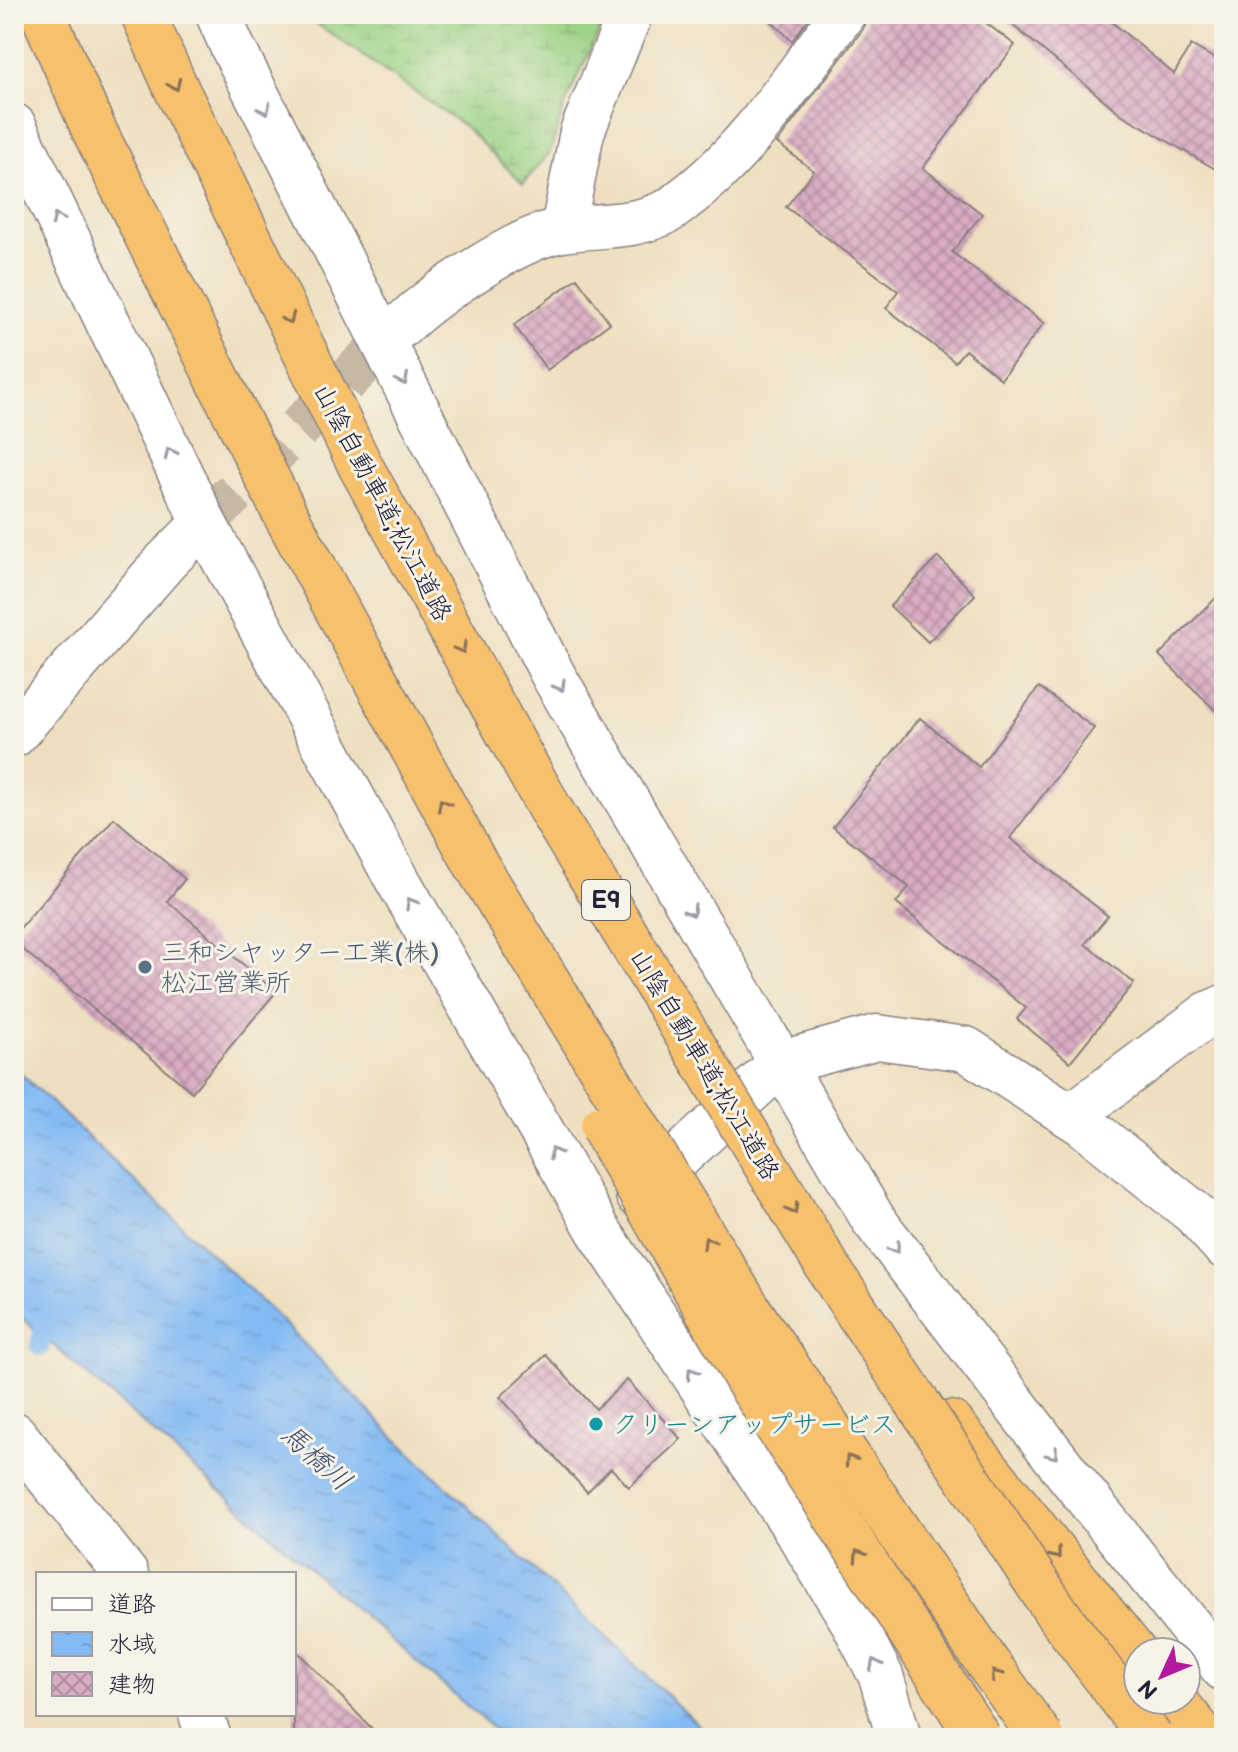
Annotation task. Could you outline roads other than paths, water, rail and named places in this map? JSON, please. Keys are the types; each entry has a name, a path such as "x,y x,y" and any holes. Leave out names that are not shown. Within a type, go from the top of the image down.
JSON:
{"highway":[{"path":"43,14 93,128 284,512 474,861 593,1108 749,1383 979,1738"},
{"name":"山陰自動車道;松江道路","path":"143,14 361,467 550,809 832,1274 1057,1613 1151,1738"},
{"path":"474,861 751,1313 988,1664 1042,1738"},
{"path":"832,1274 1122,1637"},
{"path":"1187,1716 1205,1738"}],"street":[{"path":"218,14 553,675 873,1219 1068,1474 1224,1669"},
{"path":"563,229 582,132 630,14"},
{"path":"401,326 424,304 534,236 563,229 614,227 665,213 705,183 753,130 843,14"},
{"path":"14,126 204,523 389,865 599,1231 853,1622 881,1676 899,1738"},
{"path":"14,735 166,561 204,523"},
{"path":"1071,1116 1208,1014 1224,1007"},
{"path":"599,1231 781,1063 877,1037 966,1049 1071,1116 1194,1213 1224,1246"},
{"path":"14,1434 124,1572"},
{"path":"202,1716 209,1738"}],"water":[{"name":"馬橋川","path":"14,1067 279,1318 393,1436 712,1738 504,1738 14,1311"}],"waterway":[{"path":"40,1346 48,1311"}],"tunnel":[{"path":"204,523 401,326"}],"place":[{"name":"三和シヤッター工業(株) 松江営業所","path":"145,967"},
{"name":"クリーンアップサービス","path":"596,1424"}]}
